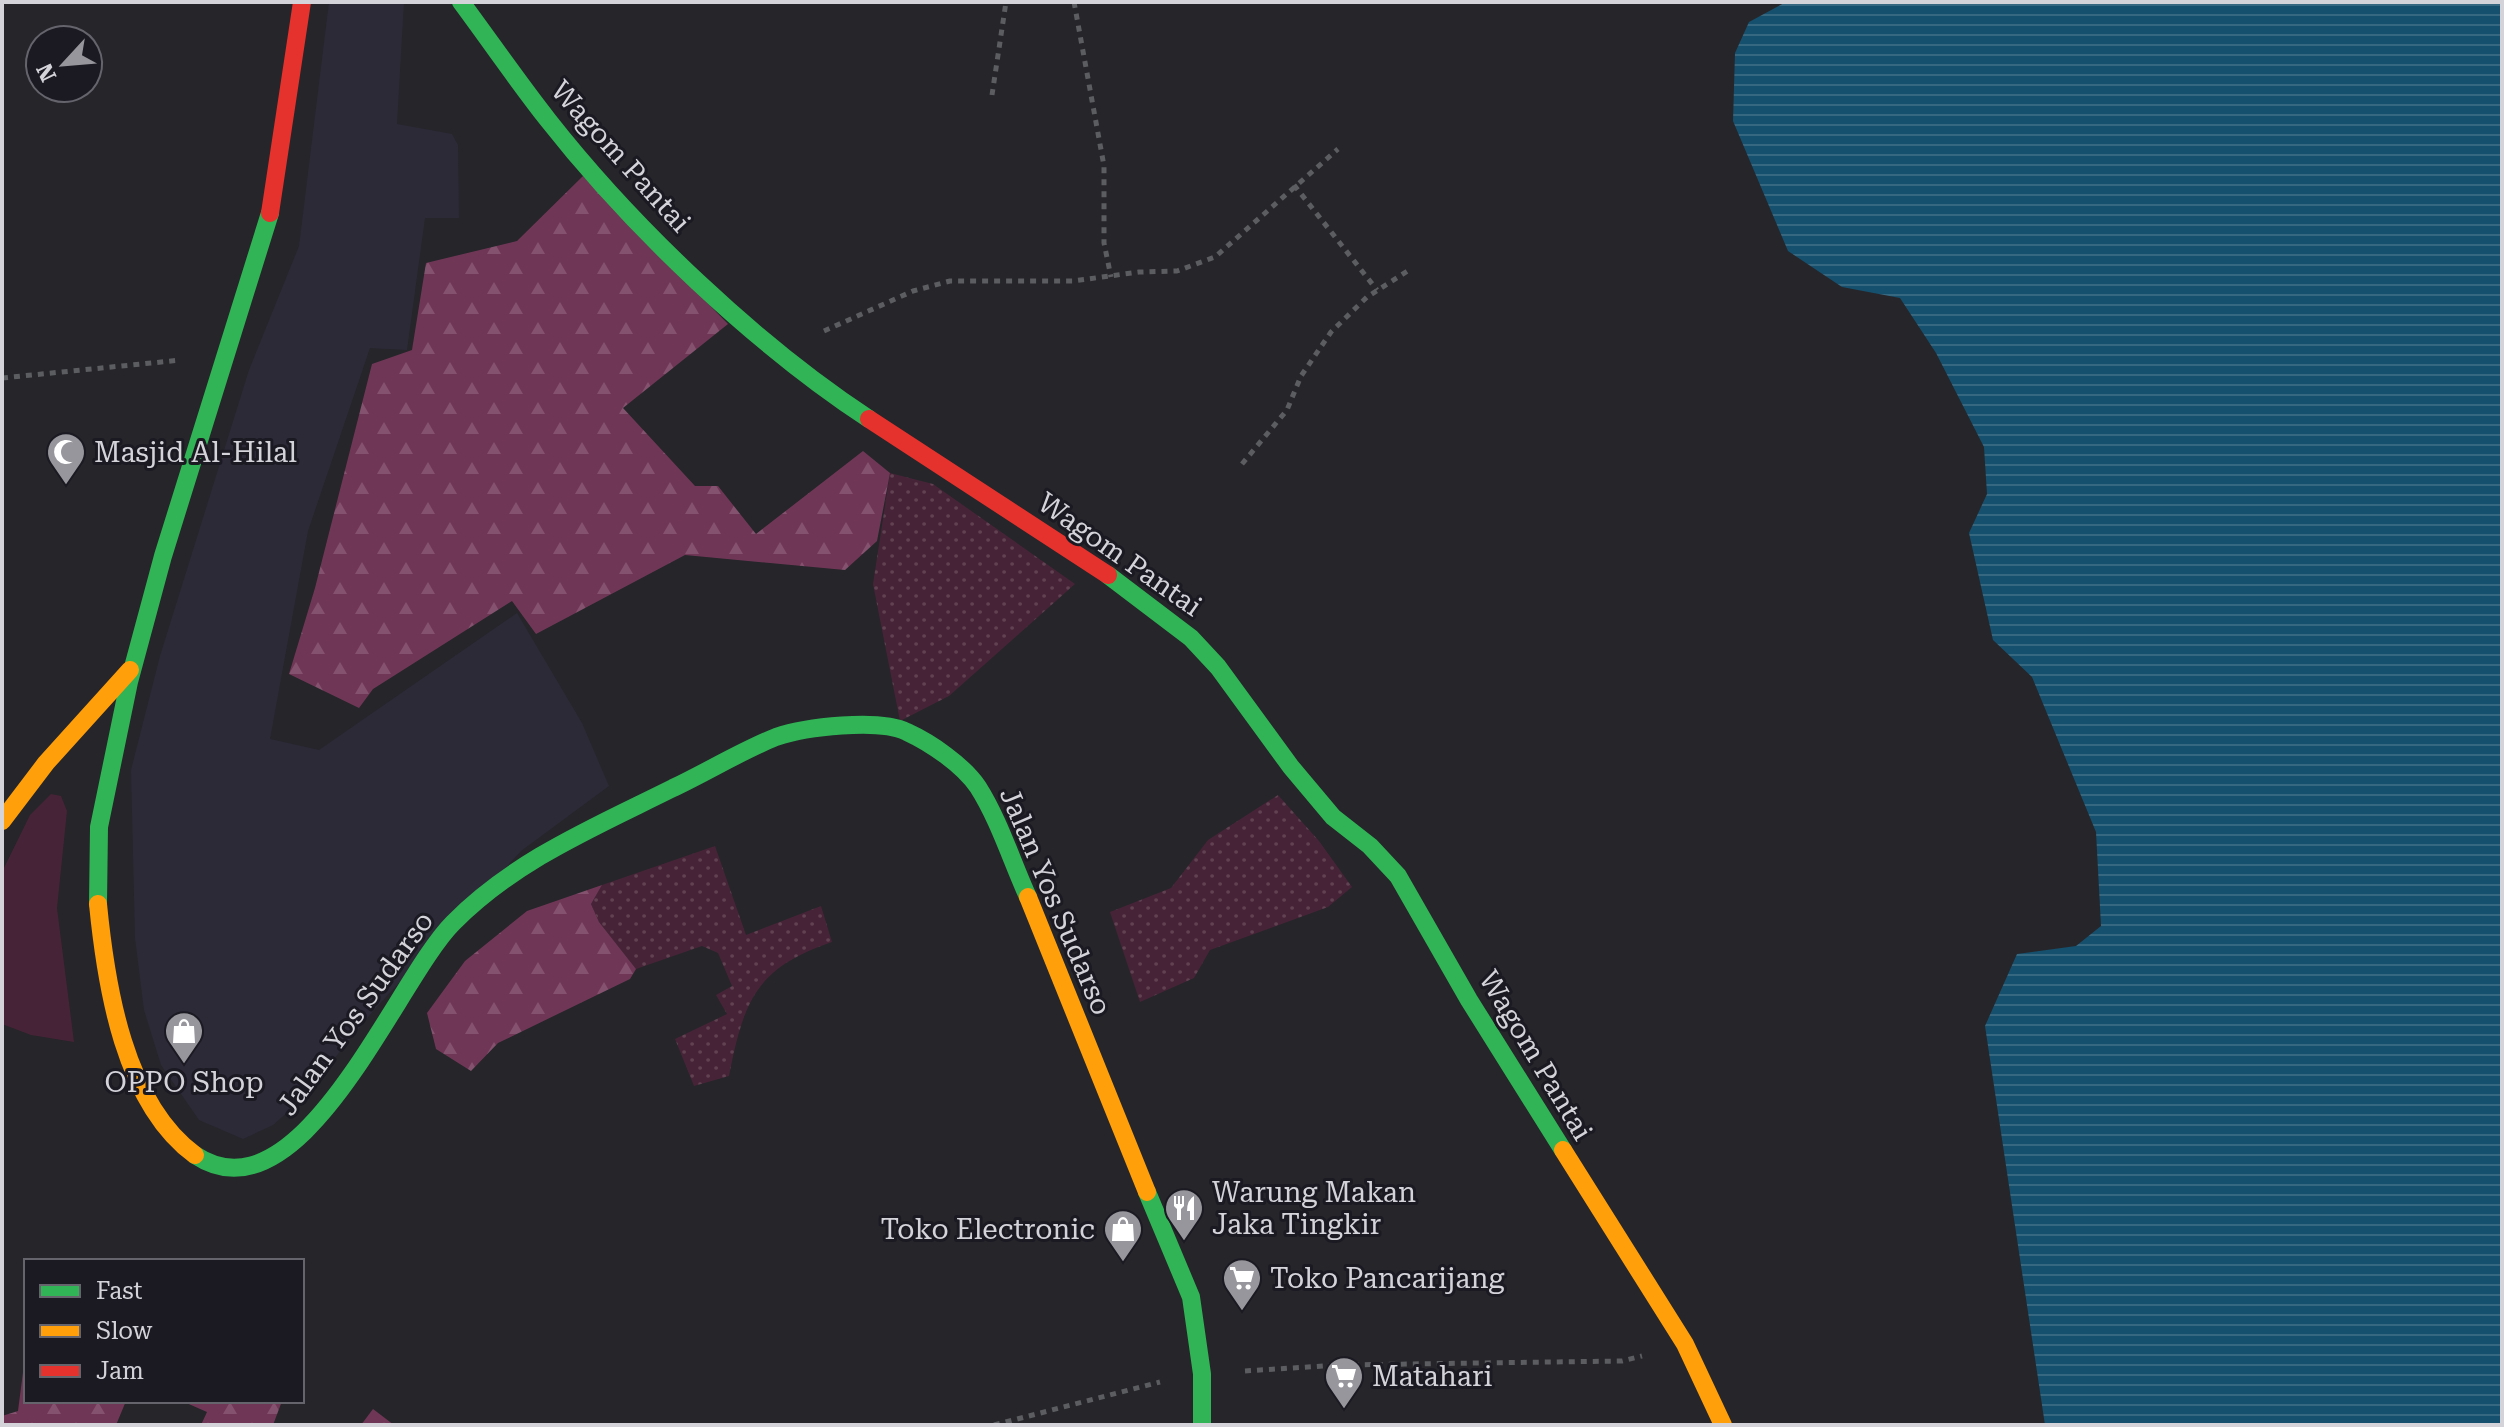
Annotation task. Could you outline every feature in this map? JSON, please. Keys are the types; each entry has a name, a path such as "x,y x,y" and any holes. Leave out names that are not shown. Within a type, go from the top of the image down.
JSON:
{"main road":[{"name":"Jalan Yos Sudarso","path":"302,2 298,46 264,241 225,355 130,670 96,852 105,955 126,1046 153,1114 168,1136 222,1170 248,1169 269,1161 297,1142 320,1116 450,925 498,881 546,851 777,737 836,724 904,730 944,755 977,786 1035,912 1070,1008 1191,1297 1202,1374 1202,1425"},
{"name":"Wagom Pantai","path":"461,2 533,100 659,245 786,355 892,436 1133,592 1208,656 1333,817 1370,846 1398,876 1469,1000 1685,1344 1723,1425"},
{"path":"2,821 46,763 130,670"}],"path":[{"path":"992,95 1006,2"},
{"path":"1074,2 1104,166 1104,243 1111,277"},
{"path":"786,355 818,334 913,291 950,281 1028,283 1111,277 1177,271 1215,257 1338,149"},
{"path":"1294,185 1377,290"},
{"path":"1242,464 1287,410 1301,376 1331,332 1377,290 1409,270"},
{"path":"2,378 225,355"},
{"path":"994,1425 1202,1374 1339,1365 1622,1361 1685,1344"}],"shaded area":[{"path":"329,2 404,2 397,124 452,134 458,145 459,218 425,218 407,350 370,348 308,531 270,739 319,750 517,613 582,723 609,786 521,851 373,1011 299,1102 273,1125 243,1139 199,1120 161,1065 144,1010 135,938 131,770 160,656 249,370 299,246"},
{"path":"890,473 933,484 1075,584 949,696 900,721 873,584"},
{"path":"51,794 61,796 67,811 57,908 74,1042 31,1035 2,1024 2,872 30,815"},
{"path":"1278,795 1319,841 1352,887 1328,907 1210,950 1194,978 1140,1002 1110,912 1171,888 1208,840"},
{"path":"715,846 746,935 821,906 832,942 806,952 770,976 748,1007 729,1076 694,1086 675,1039 727,1014 716,995 732,986 718,953 702,946 636,969 599,922 591,904 602,885"}],"green space":[{"path":"583,176 728,324 623,408 695,486 718,486 756,534 863,451 890,473 877,541 845,570 685,555 536,634 512,601 373,689 359,708 289,674 315,588 372,364 412,350 426,263 517,241"},
{"path":"602,885 591,904 599,922 636,969 630,979 498,1043 471,1071 436,1049 427,1013 465,961 527,911"},
{"path":"24,1364 24,1403 125,1403 116,1425 2,1425 2,1416 18,1411"},
{"path":"187,1403 281,1403 273,1425 201,1425 207,1412"},
{"path":"373,1409 394,1425 361,1425"}],"water":[{"path":"1786,2 2502,2 2502,1425 2045,1425 1985,1026 2017,954 2076,946 2101,926 2096,832 2032,677 1993,640 1969,533 1987,494 1984,447 1936,353 1900,298 1842,287 1788,251 1733,121 1735,53 1749,22"}],"traffic: fast":[{"path":"461,2 581,161 657,242 783,356 869,419"},
{"path":"98,904 99,827 129,682 163,556 270,213"},
{"path":"1108,575 1191,638 1218,667 1291,767 1333,817 1370,846 1398,876 1469,1000 1563,1150"},
{"path":"195,1155 234,1168 272,1157 308,1128 342,1087 430,952 453,923 477,901 557,846 776,737 823,727 879,725 907,732 936,748 978,787 999,827 1028,897"},
{"path":"1147,1192 1191,1297 1202,1374 1202,1425"}],"traffic: slow":[{"path":"2,821 46,763 130,670"},
{"path":"1028,897 1147,1192"},
{"path":"98,904 113,1006 135,1074 151,1105 171,1133 195,1155"},
{"path":"1563,1150 1685,1344 1723,1425"}],"traffic: jam":[{"path":"270,213 302,2"},
{"path":"869,419 1108,575"}],"place":[{"name":"Masjid Al-Hilal","path":"66,486"},
{"name":"OPPO Shop","path":"184,1065"},
{"name":"Warung Makan Jaka Tingkir","path":"1184,1242"},
{"name":"Toko Electronic","path":"1123,1263"},
{"name":"Toko Pancarijang","path":"1242,1312"},
{"name":"Matahari","path":"1344,1410"}]}
